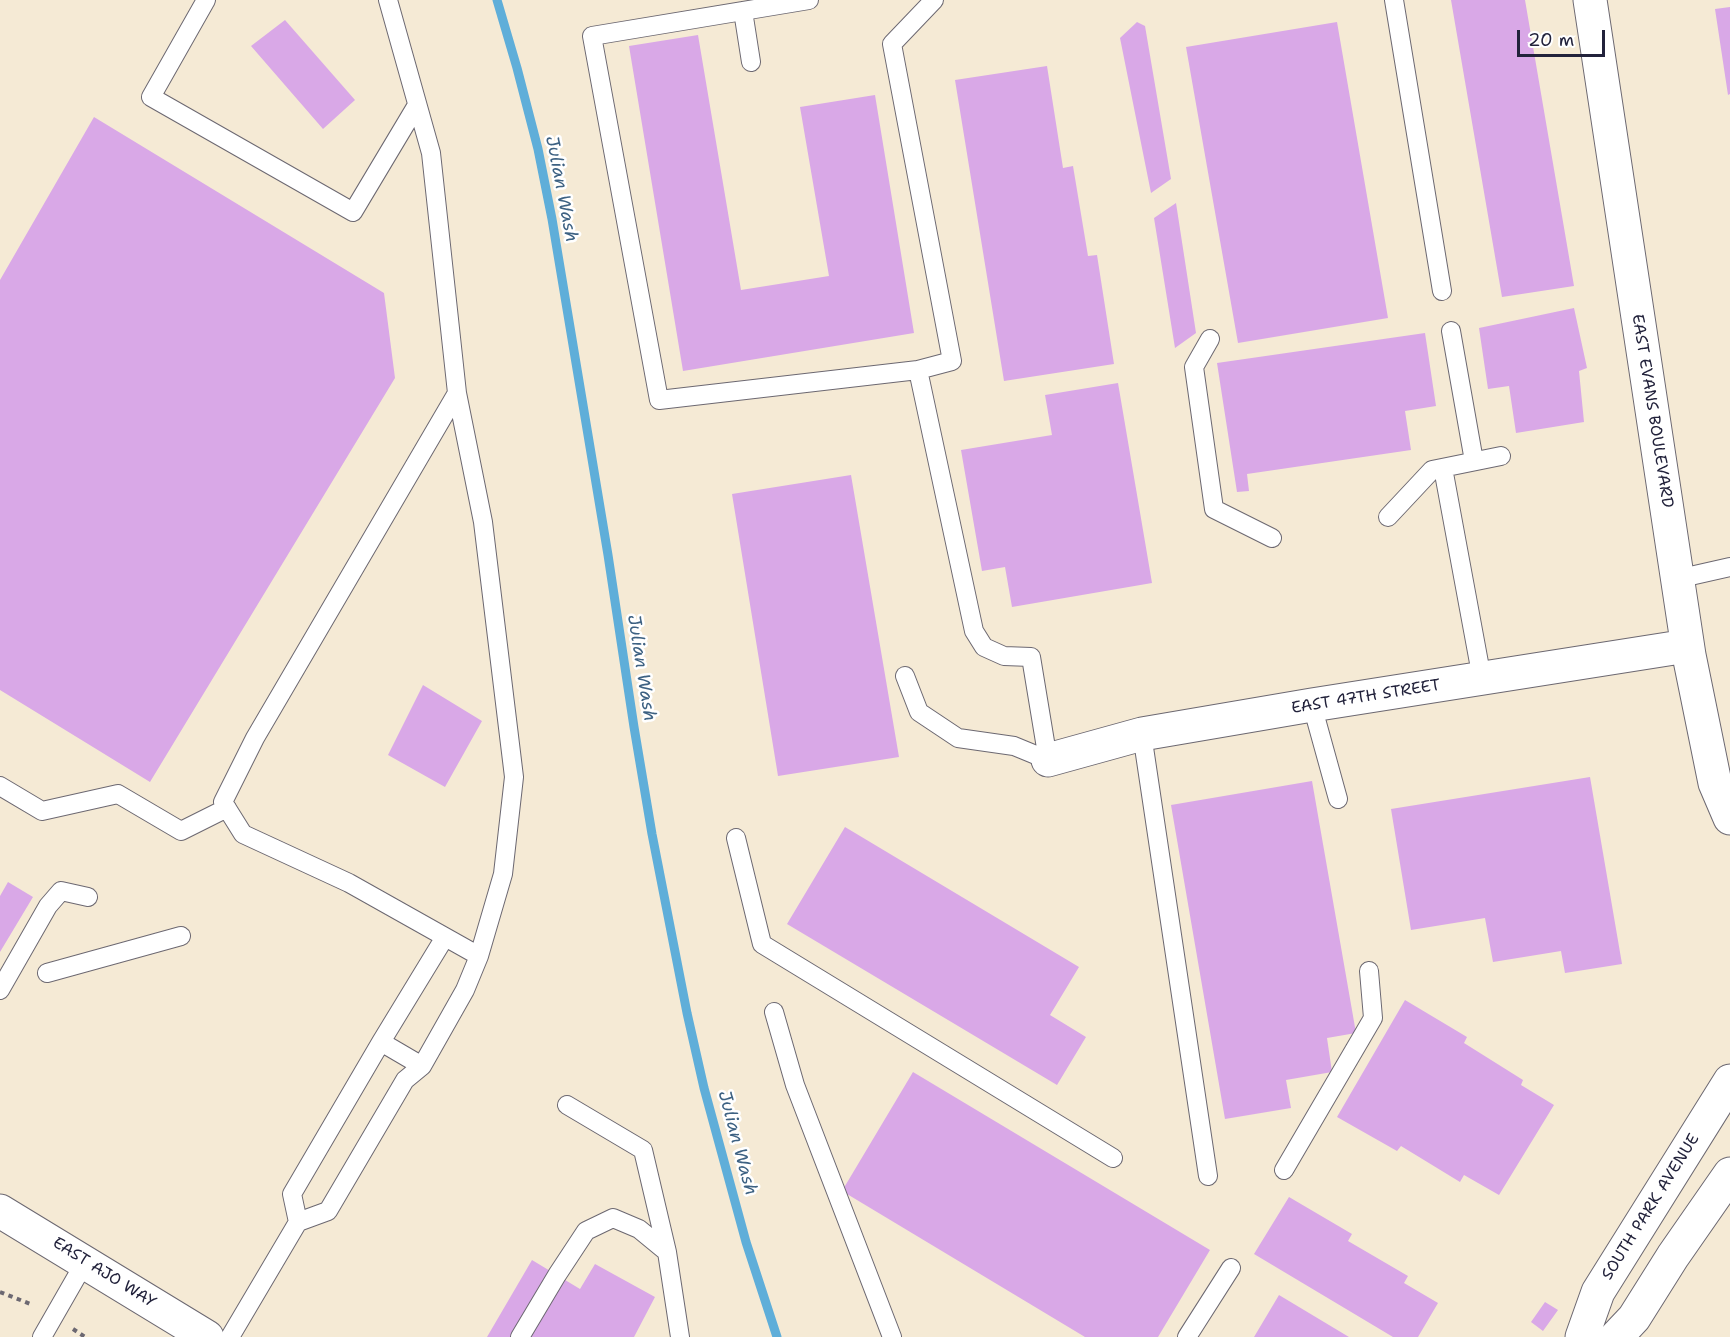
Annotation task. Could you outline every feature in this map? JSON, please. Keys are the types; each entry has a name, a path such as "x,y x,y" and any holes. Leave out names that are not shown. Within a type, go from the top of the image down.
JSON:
{"street":[{"name":"EAST EVANS BOULEVARD","path":"1590,0 1687,646 1715,783 1730,818"},
{"name":"EAST 47TH STREET","path":"1048,760 1142,734 1687,646"},
{"name":"SOUTH PARK AVENUE","path":"1581,1337 1598,1292 1730,1081"},
{"path":"1616,1337 1634,1318 1673,1256 1725,1190"},
{"name":"EAST AJO WAY","path":"0,1210 207,1337"}],"lane":[{"path":"206,0 152,97 353,212 417,105"},
{"path":"230,1337 298,1222 328,1211 405,1080 422,1066 459,1003 479,956 503,874 514,777 483,522 457,393 431,153 388,0"},
{"path":"809,0 592,36 659,400 918,370 952,361 892,44 934,0"},
{"path":"1394,0 1443,291"},
{"path":"743,11 751,62"},
{"path":"1451,331 1474,461"},
{"path":"1210,339 1194,367 1214,509 1272,538"},
{"path":"918,370 974,631 984,647 1004,656 1031,657 1048,760"},
{"path":"457,393 255,738 223,802 243,834 349,883 479,956"},
{"path":"1388,517 1438,469 1501,456"},
{"path":"1438,469 1482,679"},
{"path":"1677,579 1730,567"},
{"path":"905,676 920,712 958,738 1014,747 1048,760"},
{"path":"1311,705 1338,799"},
{"path":"1142,734 1208,1176"},
{"path":"0,786 42,811 117,794 181,831 227,808"},
{"path":"736,838 762,944 1113,1158"},
{"path":"0,990 48,906 61,891 88,897"},
{"path":"47,973 182,936"},
{"path":"298,1222 292,1194 446,937"},
{"path":"1284,1170 1373,1018 1369,971"},
{"path":"774,1012 795,1085 892,1337"},
{"path":"381,1042 422,1066"},
{"path":"567,1105 643,1150 667,1252 680,1337"},
{"path":"520,1337 556,1275 586,1232 614,1218 639,1229 667,1252"},
{"path":"42,1337 85,1262"},
{"path":"1187,1337 1231,1268"}],"path":[{"path":"0,1292 26,1303"},
{"path":"74,1329 85,1337"}],"building":[{"path":"1451,0 1525,0 1574,286 1502,297"},
{"path":"1730,7 1730,94 1728,95 1715,9"},
{"path":"285,20 355,100 323,129 251,46"},
{"path":"1137,22 1145,26 1171,179 1151,193 1120,38"},
{"path":"1337,22 1388,318 1238,343 1186,47"},
{"path":"698,35 741,290 829,276 800,107 875,95 914,333 683,371 629,46"},
{"path":"1047,66 1063,168 1073,166 1088,256 1097,255 1114,364 1004,381 955,80"},
{"path":"94,117 384,293 395,378 150,782 0,690 0,280"},
{"path":"1176,203 1196,333 1175,348 1154,218"},
{"path":"1574,308 1587,368 1579,371 1584,422 1516,433 1509,386 1488,389 1479,328"},
{"path":"1425,333 1436,406 1405,411 1411,450 1247,474 1249,491 1237,492 1217,363"},
{"path":"1118,383 1152,583 1012,607 1005,567 982,571 961,450 1052,435 1045,395"},
{"path":"851,475 899,757 778,776 732,494"},
{"path":"423,685 482,721 445,787 388,755"},
{"path":"1590,777 1622,964 1565,973 1561,951 1493,962 1485,918 1411,930 1391,809"},
{"path":"1312,781 1356,1033 1327,1038 1332,1072 1286,1080 1291,1108 1225,1119 1171,805"},
{"path":"845,827 1079,967 1050,1015 1086,1037 1057,1085 787,924"},
{"path":"8,882 33,897 0,952 0,896"},
{"path":"1405,1000 1467,1037 1464,1043 1523,1080 1521,1085 1554,1105 1499,1195 1464,1175 1460,1182 1401,1146 1397,1151 1337,1117"},
{"path":"913,1072 1210,1250 1158,1337 1085,1337 842,1191"},
{"path":"1289,1197 1352,1234 1348,1241 1408,1276 1404,1283 1438,1303 1418,1337 1393,1337 1254,1254"},
{"path":"532,1260 580,1289 595,1264 655,1297 634,1337 487,1337"},
{"path":"1279,1295 1349,1337 1254,1337"},
{"path":"1545,1302 1558,1310 1543,1331 1531,1322"}],"waterway":[{"name":"Julian Wash","path":"497,0 538,149 552,219 652,834 687,1013 704,1088 746,1242 777,1337"}]}
